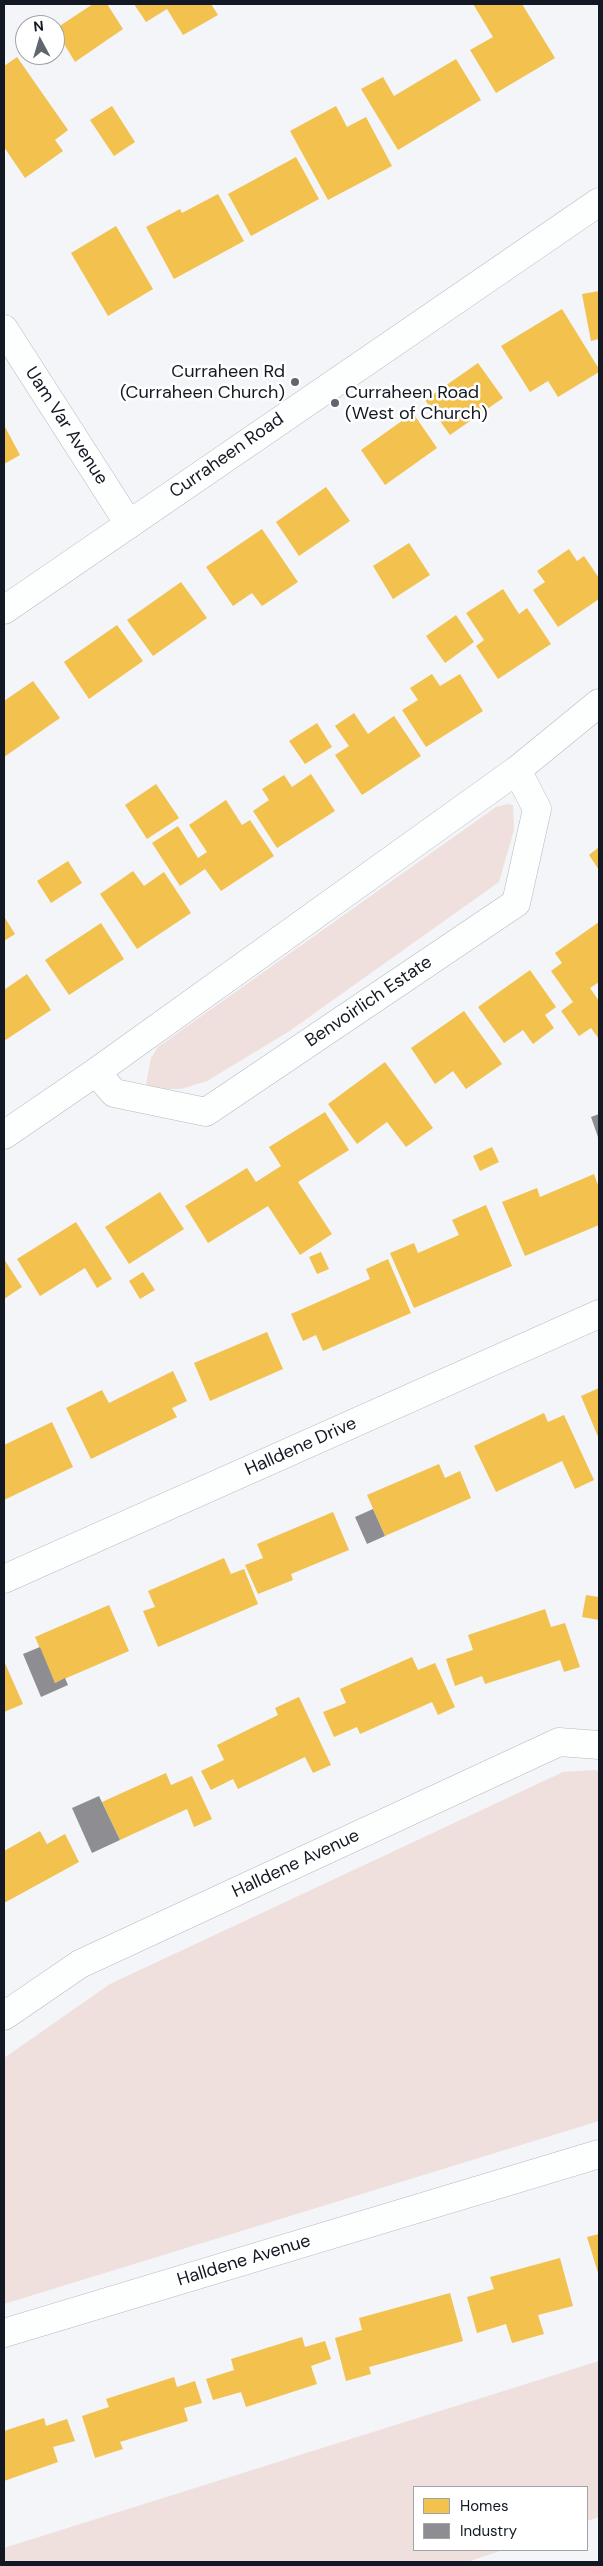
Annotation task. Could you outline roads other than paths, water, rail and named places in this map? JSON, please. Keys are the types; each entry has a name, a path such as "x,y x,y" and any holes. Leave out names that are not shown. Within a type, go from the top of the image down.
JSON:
{"street":[{"name":"Curraheen Road","path":"4,610 599,202"},
{"name":"Uam Var Avenue","path":"4,329 129,524"},
{"path":"4,1135 96,1072 517,770 599,703"},
{"name":"Benvoirlich Estate","path":"96,1072 114,1093 206,1112 516,903 537,809 517,770"},
{"name":"Halldene Drive","path":"4,1579 599,1314"},
{"name":"Halldene Avenue","path":"4,2016 80,1964 559,1742 599,1745"},
{"name":"Halldene Avenue","path":"4,2334 599,2154"}],"place":[{"name":"Curraheen Rd (Curraheen Church)","path":"295,382"},
{"name":"Curraheen Road (West of Church)","path":"335,403"}]}
